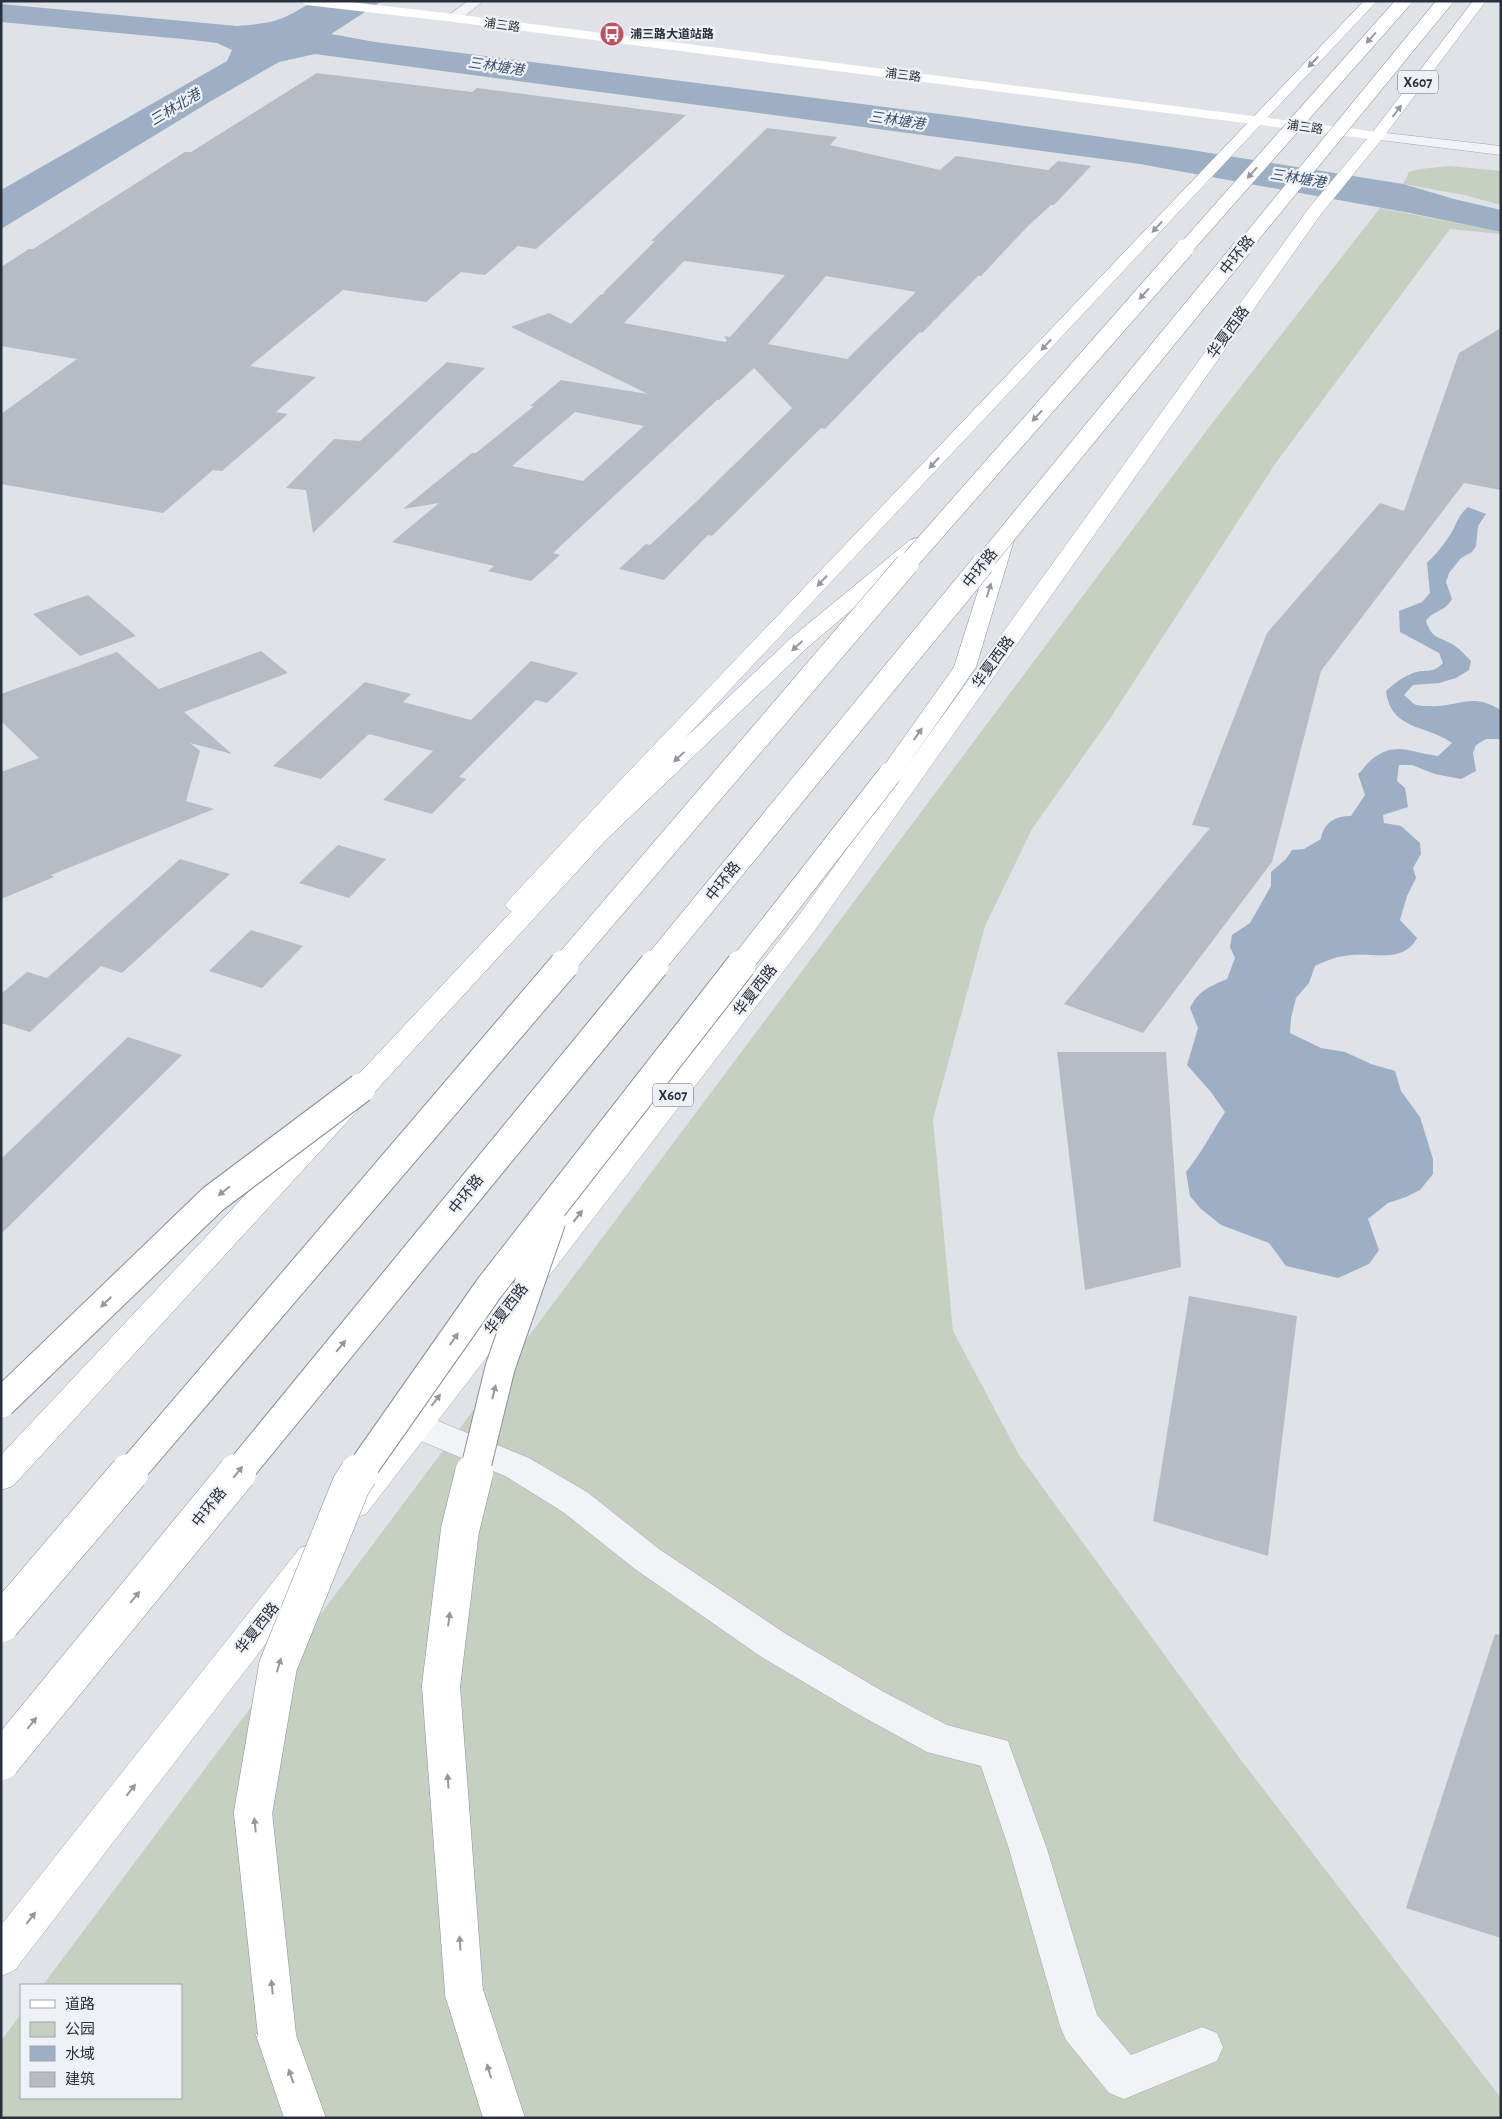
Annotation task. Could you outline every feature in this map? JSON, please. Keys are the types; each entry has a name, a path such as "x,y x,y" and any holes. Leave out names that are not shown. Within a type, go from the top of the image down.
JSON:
{"main road":[{"name":"浦三路","path":"306,1 454,18 1377,136"},
{"path":"1,1467 636,777 1235,146 1370,1"},
{"path":"1,1624 941,524 1404,1"},
{"name":"中环路","path":"1,1761 1445,1"},
{"name":"华夏西路","path":"1,1957 806,924 1315,211 1356,163 1480,1"},
{"path":"1,1477 596,836 800,642 941,524"},
{"path":"305,2118 277,2035 254,1813 278,1666 351,1485 490,1287 890,774 965,667 1005,537"},
{"path":"1,1403 213,1199 361,1088"},
{"path":"504,2118 464,1992 440,1686 460,1530 500,1368 558,1200"}],"street":[{"path":"454,18 477,1"},
{"name":"浦三路","path":"1377,136 1501,151"},
{"path":"416,1425 517,1467 575,1502 647,1559 773,1646 870,1702 940,1740 995,1753 1033,1866 1080,2026 1124,2078 1202,2047"}],"green space":[{"path":"1450,166 1501,171 1501,205 1464,195 1403,184 1409,172"},
{"path":"1380,208 1501,232 1501,234 1450,229 1275,464 1109,720 1032,829 985,926 933,1119 953,1331 1019,1455 1241,1760 1501,2098 1501,2118 1,2118 1,2041 20,2015 20,2099 182,2099 182,1984 44,1984 1213,422"}],"water":[{"path":"313,1 382,1 331,34 375,42 963,117 1185,149 1403,184 1501,210 1501,232 1410,213 1140,164 315,54 279,62 211,101 1,229 1,190 227,61 232,50 217,43 193,40 1,22 1,4 237,26 277,20"},
{"path":"1468,507 1486,514 1478,526 1476,546 1472,552 1461,558 1449,573 1446,582 1452,599 1426,621 1433,634 1455,646 1471,661 1469,670 1456,678 1439,683 1413,685 1404,695 1414,704 1420,706 1438,706 1472,701 1490,704 1501,710 1501,739 1486,739 1476,745 1473,753 1476,771 1461,779 1435,774 1412,765 1399,765 1397,781 1405,788 1408,807 1383,815 1384,823 1401,826 1420,843 1421,854 1413,868 1416,878 1407,896 1400,920 1417,938 1405,951 1397,954 1347,956 1315,966 1309,983 1296,998 1291,1018 1290,1033 1321,1048 1345,1052 1371,1064 1395,1071 1401,1091 1420,1117 1433,1159 1433,1174 1420,1190 1388,1203 1368,1219 1379,1250 1369,1264 1338,1278 1286,1266 1269,1243 1221,1225 1201,1209 1190,1196 1186,1172 1225,1112 1211,1092 1187,1065 1198,1028 1190,1008 1201,993 1227,979 1235,958 1230,947 1232,935 1250,923 1271,886 1271,872 1286,859 1292,850 1304,849 1321,839 1324,829 1331,821 1340,817 1351,816 1365,795 1358,774 1369,762 1380,754 1396,749 1438,756 1452,743 1402,720 1389,704 1386,691 1399,680 1409,675 1435,669 1443,663 1439,653 1400,632 1399,611 1422,602 1430,593 1427,563 1446,541 1461,515"}],"building":[{"path":"317,73 472,92 477,88 686,115 536,249 518,246 485,275 461,272 426,302 343,290 250,366 316,377 276,412 288,414 222,471 213,470 163,513 1,484 1,414 77,359 1,346 1,267 29,249 33,249 185,152 191,152"},
{"path":"767,128 837,137 830,145 940,170 956,156 1048,170 1058,161 1091,166 1054,205 1051,205 1027,227 981,276 978,276 922,333 920,332 825,429 821,428 712,536 708,535 664,580 619,569 646,544 650,545 792,408 754,368 717,400 553,553 560,555 531,581 488,571 494,566 392,542 439,503 403,509 534,406 530,406 561,380 648,394 511,327 549,313 571,324 600,295 606,293 603,293 655,241 651,241","holes":["684,261 785,275 730,337 724,336 727,340 725,342 624,323","826,276 916,292 847,359 768,344","575,412 644,426 583,481 512,466"]},
{"path":"1501,328 1501,490 1464,483 1321,671 1272,862 1143,1033 1064,1004 1210,828 1192,825 1267,633 1380,503 1404,511 1459,353"},
{"path":"447,362 485,368 313,533 306,490 286,488 334,439 360,441"},
{"path":"88,595 136,636 80,656 33,614"},
{"path":"261,651 288,673 184,712 232,754 190,743 200,751 186,801 214,809 51,875 54,877 1,899 1,772 39,758 1,721 1,694 117,652 159,689"},
{"path":"531,661 578,673 547,703 536,700 459,777 466,779 432,814 383,800 433,751 369,734 321,779 273,766 365,682 411,694 403,702 471,720"},
{"path":"338,845 386,859 349,898 299,883"},
{"path":"180,859 230,874 122,973 101,966 30,1032 1,1023 1,994 27,972 47,978"},
{"path":"251,930 303,946 262,988 209,971"},
{"path":"128,1037 182,1055 1,1234 1,1159"},
{"path":"1057,1052 1166,1052 1181,1267 1085,1290"},
{"path":"1189,1296 1297,1316 1268,1556 1153,1521"},
{"path":"1495,1634 1501,1635 1501,1938 1406,1908"}],"place":[{"name":"浦三路大道站路","path":"612,34"}],"water label":[{"name":"三林塘港","path":"496,66"},
{"name":"三林北港","path":"175,107"},
{"name":"三林塘港","path":"897,120"},
{"name":"三林塘港","path":"1298,178"}]}
